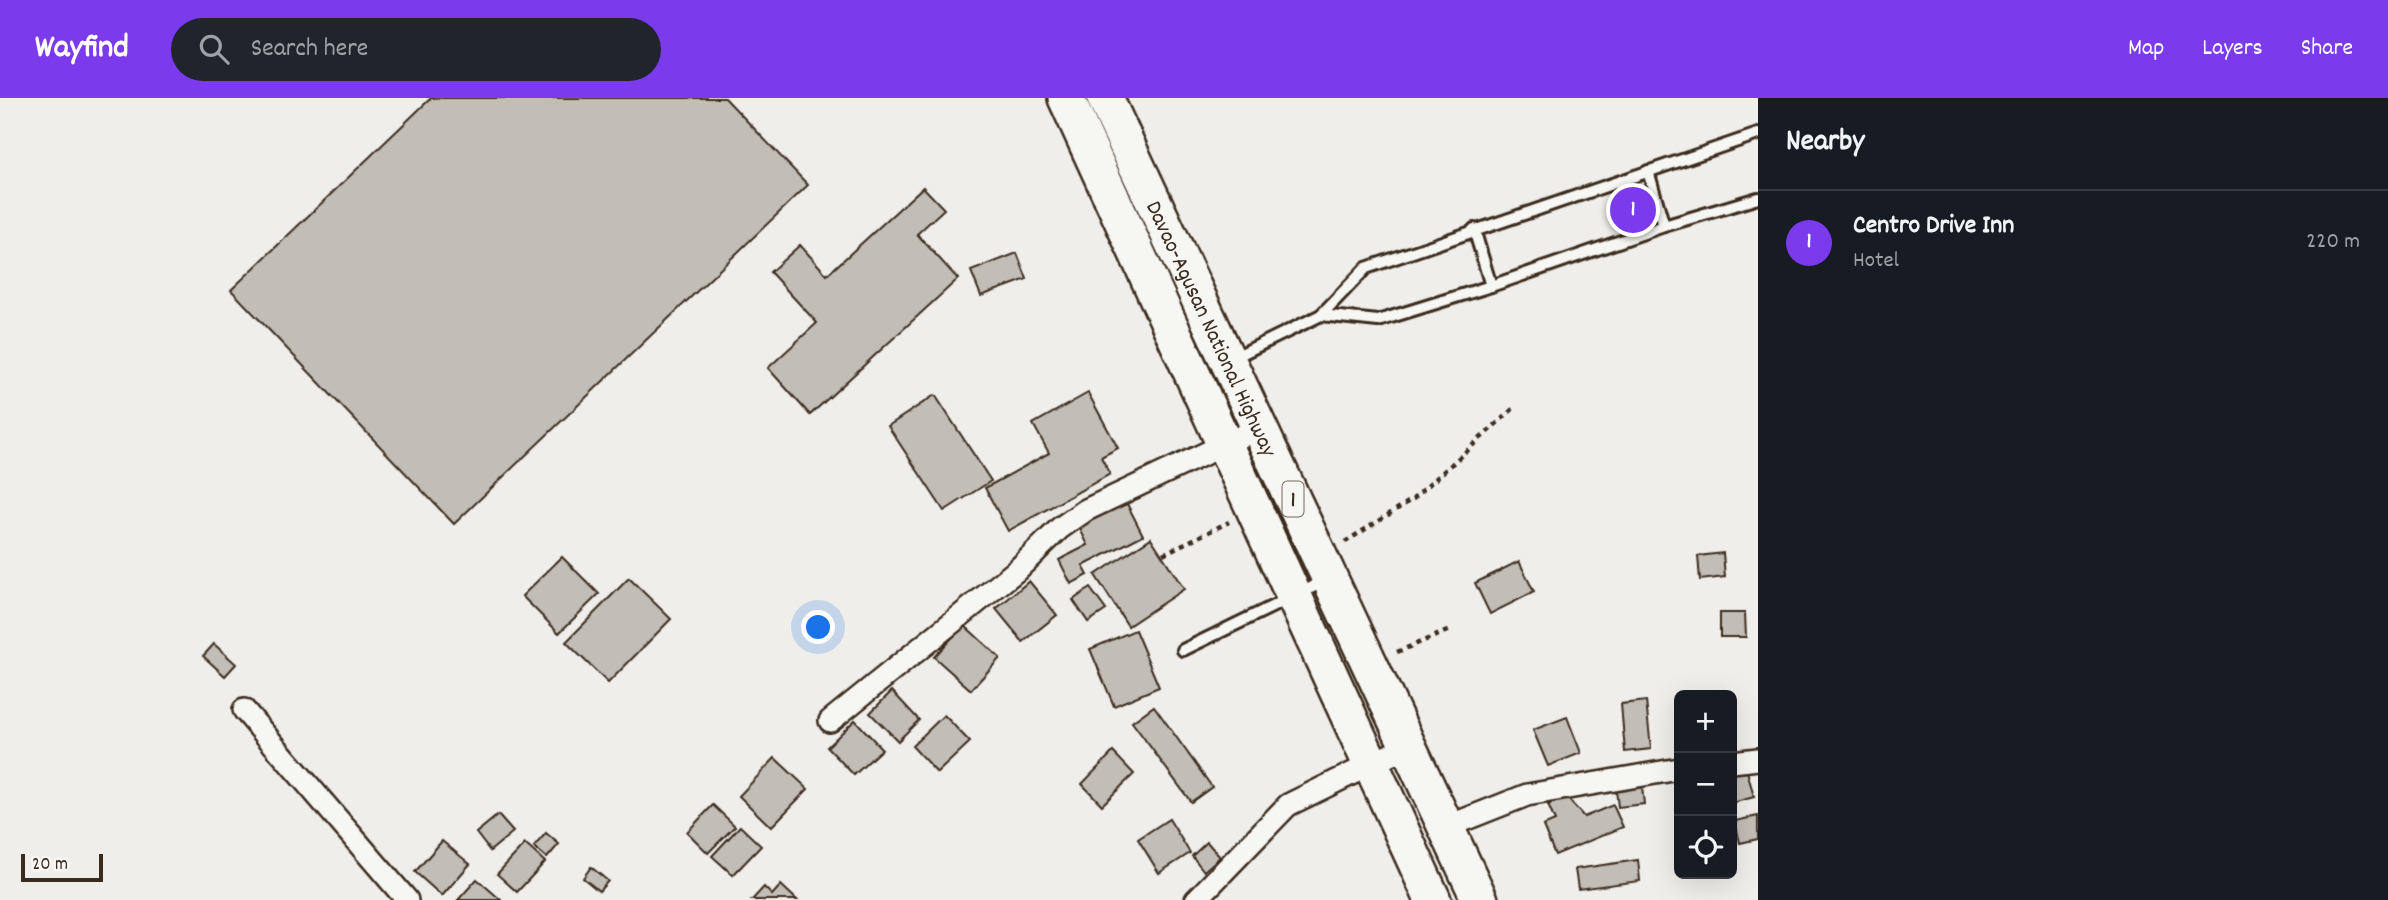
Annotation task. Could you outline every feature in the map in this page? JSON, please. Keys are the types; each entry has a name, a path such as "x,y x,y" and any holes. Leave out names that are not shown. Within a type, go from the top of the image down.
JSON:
{"highway":[{"name":"Davao-Agusan National Highway","path":"1066,98 1433,900"},
{"name":"Davao-Agusan National Highway","path":"1105,98 1480,900"}],"street":[{"path":"830,721 1017,570 1060,528 1077,516 1259,428"},
{"path":"243,710 407,900"},
{"path":"1195,900 1288,806 1408,746"},
{"path":"1737,761 1758,758"},
{"path":"1446,827 1527,795 1674,770"}],"lane":[{"path":"1227,361 1321,315 1366,268 1758,134"},
{"path":"1648,171 1664,226"},
{"path":"1321,315 1378,321 1491,286 1664,226 1758,198"},
{"path":"1474,229 1491,286"},
{"path":"1183,650 1295,596 1325,567"}],"path":[{"path":"1325,567 1413,499 1514,408"},
{"path":"1163,554 1255,510"},
{"path":"1370,664 1452,629"}],"building":[{"path":"431,98 725,98 808,185 454,524 231,290"},
{"path":"923,187 944,209 917,234 958,279 810,415 768,368 817,323 770,272 800,245 827,275"},
{"path":"1017,253 1027,279 981,296 971,271"},
{"path":"1088,393 1118,448 1101,457 1110,474 1008,531 985,488 1049,453 1033,424"},
{"path":"935,395 991,481 944,511 888,426"},
{"path":"1126,502 1143,535 1083,566 1088,575 1071,584 1059,560 1088,545 1079,527"},
{"path":"1151,538 1184,589 1128,626 1095,575"},
{"path":"1723,553 1725,577 1700,580 1698,556"},
{"path":"562,557 599,594 559,633 522,596"},
{"path":"1519,561 1534,592 1490,614 1475,583"},
{"path":"629,578 671,619 608,683 566,642"},
{"path":"1029,581 1057,615 1023,642 996,609"},
{"path":"1090,588 1106,610 1088,622 1073,600"},
{"path":"1720,613 1745,613 1746,637 1720,637"},
{"path":"964,625 1000,658 971,690 934,657"},
{"path":"1135,630 1159,687 1114,706 1090,649"},
{"path":"214,644 236,664 225,676 203,656"},
{"path":"892,691 919,720 898,741 870,713"},
{"path":"1646,701 1651,749 1625,752 1621,704"},
{"path":"1154,706 1212,787 1191,802 1132,722"},
{"path":"944,715 970,742 937,773 912,746"},
{"path":"1567,717 1581,753 1548,766 1533,730"},
{"path":"855,720 882,749 854,775 827,747"},
{"path":"1113,752 1134,774 1102,805 1082,784"},
{"path":"775,758 808,789 771,827 739,796"},
{"path":"1746,767 1754,797 1737,802 1737,770"},
{"path":"1641,779 1644,804 1618,807 1615,782"},
{"path":"1566,797 1584,817 1613,805 1623,827 1555,855 1543,826 1555,821 1548,805"},
{"path":"713,805 735,826 708,853 687,832"},
{"path":"498,815 513,832 490,851 476,833"},
{"path":"1758,816 1758,839 1740,843 1737,821"},
{"path":"1169,819 1190,853 1159,873 1138,839"},
{"path":"740,826 761,846 733,875 712,856"},
{"path":"546,833 559,844 547,858 534,847"},
{"path":"442,841 470,864 442,896 415,872"},
{"path":"1207,842 1220,857 1204,871 1192,856"},
{"path":"525,844 545,862 517,892 497,874"},
{"path":"1638,860 1640,881 1578,889 1575,869"},
{"path":"591,867 608,881 599,891 583,878"},
{"path":"477,879 501,900 458,900"},
{"path":"781,885 797,900 752,900 764,887 772,895"}],"place":[{"name":"Centro Drive Inn","path":"1633,210"}]}
